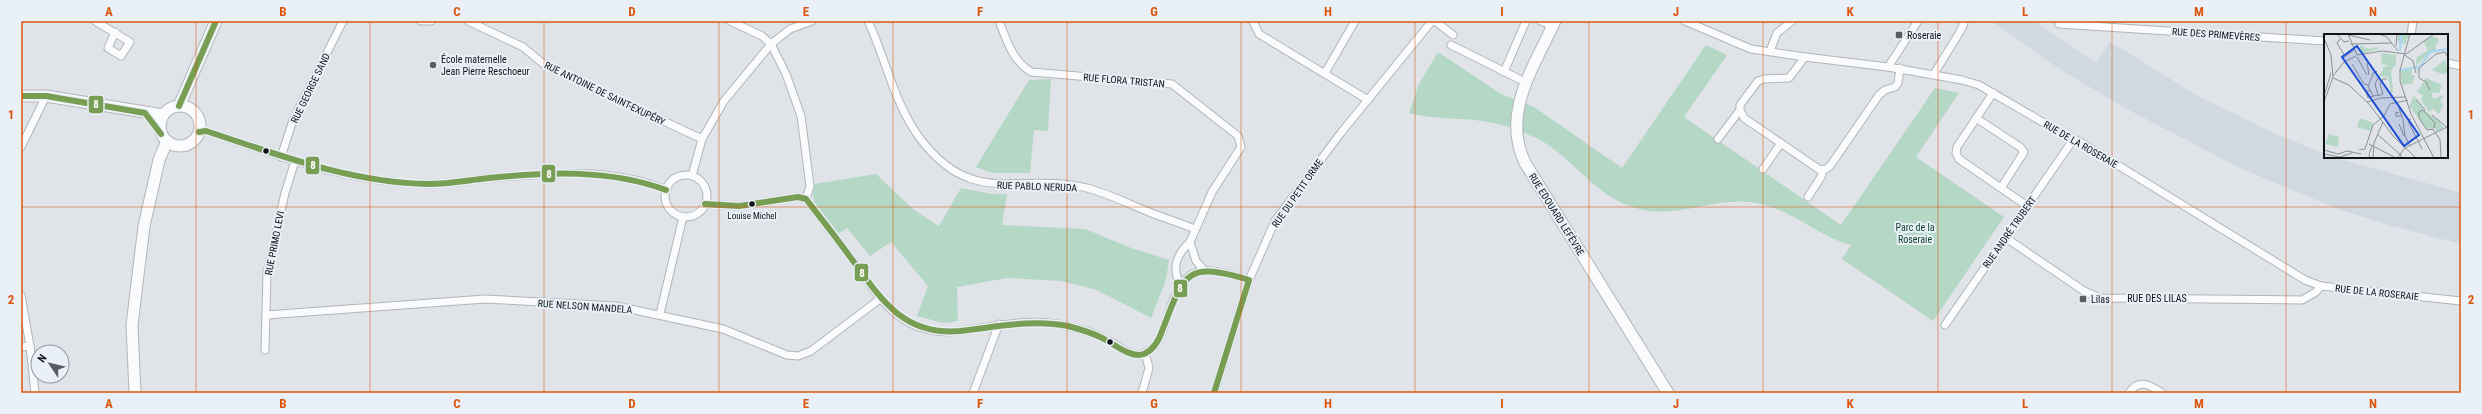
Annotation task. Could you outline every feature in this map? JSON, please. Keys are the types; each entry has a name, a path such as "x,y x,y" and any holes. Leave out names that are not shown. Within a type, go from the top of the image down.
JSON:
{"street":[{"path":"95,21 115,32"},
{"path":"179,106 216,21"},
{"name":"RUE GEORGE SAND","path":"281,157 293,120 343,21"},
{"path":"421,21 431,21"},
{"name":"RUE ANTOINE DE SAINT-EXUPÉRY","path":"468,21 522,47 546,66 702,139"},
{"path":"730,21 762,36 771,44 786,74 801,116 810,186 806,199"},
{"path":"692,176 702,139 724,101 771,44 790,29 812,21"},
{"name":"RUE PABLO NERUDA","path":"868,21 909,121 930,149 949,166 973,179 988,183 1047,184 1086,188 1195,228"},
{"name":"RUE FLORA TRISTAN","path":"998,21 1013,57 1031,72 1172,84 1238,136 1241,147 1212,192 1190,242 1176,260 1175,273 1180,284"},
{"path":"1253,21 1259,34 1368,100"},
{"path":"1325,74 1355,21"},
{"path":"1434,21 1453,35"},
{"name":"RUE DU PETIT ORME","path":"1214,393 1249,280 1275,221 1368,100 1434,21"},
{"path":"1504,72 1526,21"},
{"path":"1540,21 1554,23"},
{"name":"RUE DE LA ROSERAIE","path":"1685,21 1730,41 1751,48 1805,58 1900,68 1962,80 1993,93 2073,140 2080,142 2305,280 2321,286 2461,301"},
{"path":"1770,51 1777,33 1792,21"},
{"path":"1888,67 1918,21"},
{"path":"1934,74 1961,30 1964,23 1962,21"},
{"path":"2411,34 2413,21"},
{"name":"RUE EDOUARD LEFÈVRE","path":"1554,23 1527,83 1516,118 1515,134 1520,152 1668,393"},
{"name":"RUE DES PRIMEVÈRES","path":"2059,23 2324,41"},
{"path":"1451,45 1527,83"},
{"path":"1718,139 1740,110 1740,105 1758,81 1764,78 1789,78 1805,58"},
{"path":"2448,63 2461,66"},
{"path":"1808,197 1821,177 1823,170 1830,166 1879,95 1886,90 1895,87 1898,83 1900,68"},
{"path":"1993,93 1957,147 1956,154 1959,159 2027,206"},
{"path":"21,96 46,96 163,115"},
{"path":"21,147 46,96"},
{"path":"135,393 132,325 144,226 164,137 160,124 163,115 173,107 186,106 196,114 200,126 199,132 191,143 185,145 172,145 164,137 145,113"},
{"path":"1740,110 1744,118 1816,167 1823,170"},
{"path":"1976,118 2020,147 2024,152 2001,188"},
{"path":"199,132 206,131 332,173 388,181 430,184 490,178 590,174 651,184 666,190"},
{"name":"RUE ANDRÉ TRUBERT","path":"1946,325 2073,140"},
{"path":"1763,169 1781,143"},
{"name":"RUE PRIMO LEVI","path":"265,350 270,259 285,193 295,161"},
{"path":"679,176 692,176 703,184 707,197 705,204 696,214 683,217 676,214 667,204 666,190 673,180 679,176"},
{"path":"705,204 739,206 798,197 806,199 880,299 907,322 932,332 958,331 999,324 1033,321 1067,326 1092,333 1128,352 1134,354 1145,353 1160,339 1180,284 1191,275 1205,271 1228,273 1249,280"},
{"path":"660,314 683,217"},
{"name":"RUE DES LILAS","path":"2006,238 2084,291 2100,298 2302,300 2316,292 2321,286"},
{"path":"1190,242 1196,261 1205,271"},
{"path":"21,295 30,346 21,347"},
{"name":"RUE NELSON MANDELA","path":"266,315 485,299 616,306 660,314 723,329 787,355 798,356 811,351 880,299"},
{"path":"973,393 999,324"},
{"path":"1142,393 1149,368 1145,353"},
{"path":"2129,393 2139,384 2147,383 2162,393"}],"shaded area":[{"path":"1992,21 2034,21 2096,63 2110,42 2198,96 2273,133 2324,154 2324,158 2337,158 2461,193 2461,244 2392,226 2338,209 2240,168 2125,108 2058,68"}],"green space":[{"name":"Parc de la Roseraie","path":"1706,45 1727,55 1684,117 1841,225 1935,88 1959,93 1916,157 2004,217 1933,321 1842,259 1851,245 1825,235 1778,209 1749,202 1720,203 1665,212 1636,208 1621,203 1608,195 1551,147 1523,132 1507,126 1482,121 1433,117 1409,113 1419,84 1438,52 1501,94 1534,107 1622,168"},
{"path":"1051,79 1048,131 1034,130 1030,173 992,173 976,167 1029,80"},
{"path":"876,174 913,209 939,226 961,188 992,194 1007,194 1002,225 1085,229 1131,248 1169,260 1166,280 1151,318 1097,290 1061,281 1007,278 957,287 958,321 943,323 917,316 928,286 891,242 870,256 847,228 838,234 823,217 814,199 814,184"}],"transit line":[{"name":"8","path":"179,106 216,21"},
{"name":"8","path":"21,96 46,96 145,113 161,134"},
{"name":"8","path":"199,132 206,131 288,158 343,173 372,179 436,184 534,174 579,174 623,178 666,190"},
{"name":"8","path":"705,204 739,206 798,197 806,199 870,284 894,310 907,320 922,327 940,331 960,331 1027,323 1054,324 1068,326 1088,332 1105,339 1127,352 1139,355 1147,352 1157,341 1176,297 1182,285 1189,277 1199,273 1211,272 1228,274 1249,280 1214,393"}],"place":[{"name":"Roseraie","path":"1899,35"},
{"name":"École maternelle Jean Pierre Reschoeur","path":"433,65"},
{"name":"Louise Michel","path":"752,204"},
{"name":"Lilas","path":"2083,299"}]}
